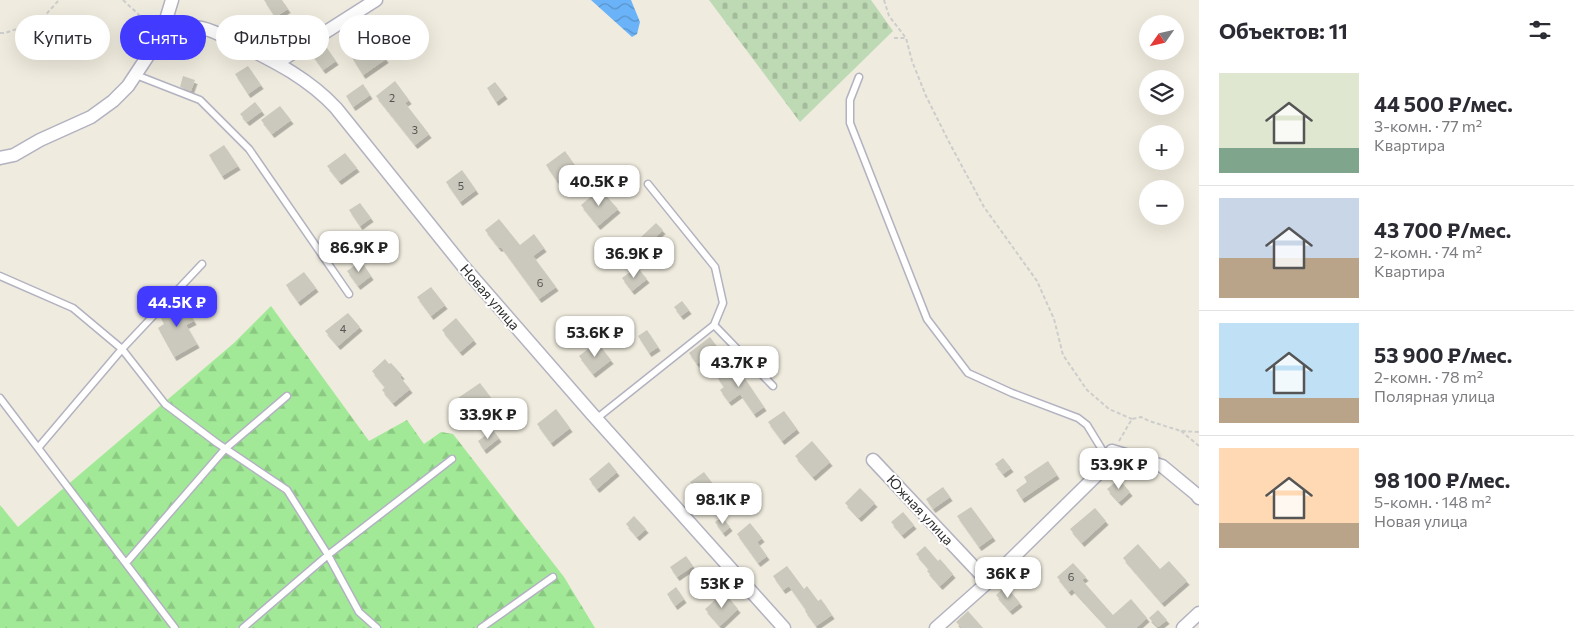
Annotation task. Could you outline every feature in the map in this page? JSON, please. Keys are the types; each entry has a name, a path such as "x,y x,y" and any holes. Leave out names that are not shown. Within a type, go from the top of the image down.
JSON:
{"street":[{"path":"167,15 172,0"},
{"path":"277,63 376,0"},
{"name":"Новая улица","path":"206,30 217,33 277,63 322,93 463,266 596,419 784,628"},
{"path":"0,158 14,155 40,140 90,117 113,101 128,86 145,60"},
{"path":"936,628 988,582 1111,456 1162,466 1199,498"},
{"name":"Южная улица","path":"872,460 988,582"},
{"path":"1183,628 1199,613"}],"lane":[{"path":"136,74 200,100 249,149 349,294"},
{"path":"858,77 850,100 850,123 927,318 968,373 1012,393 1078,418 1087,425 1111,456"},
{"path":"596,419 714,325 722,303 715,267 648,184"},
{"path":"38,448 122,348 202,264"},
{"path":"0,276 73,308 122,348 165,404 225,449 286,490 328,555 359,612 377,628"},
{"path":"714,325 773,386"},
{"path":"126,563 225,449 287,396"},
{"path":"0,398 175,628"},
{"path":"244,628 328,555 452,459"},
{"path":"481,628 553,576"}],"path":[{"path":"0,33 5,34 40,21 59,0"},
{"path":"123,0 139,15"},
{"path":"884,0 889,16 906,38 912,61 926,96 949,142 984,206 1037,281 1054,319 1063,355 1087,390 1109,409 1132,419 1141,417 1181,431 1199,432"},
{"path":"894,38 906,38"},
{"path":"1111,456 1132,419"},
{"path":"1181,431 1199,446"}],"green space":[{"path":"709,0 871,0 893,31 800,122"},
{"path":"271,306 369,441 407,420 424,444 441,432 453,434 564,577 595,628 0,628 0,505 18,527 234,343"}],"water":[{"path":"591,0 631,0 640,22 637,34 632,37"}],"building":[{"path":"264,0 282,0 288,9 278,15 274,15"},
{"path":"329,51 336,61 323,70 316,60 329,60"},
{"path":"354,60 385,60 363,75"},
{"path":"248,66 261,85 248,94 235,74"},
{"path":"183,76 195,80 191,91 180,87"},
{"path":"395,81 409,100 405,103 429,134 415,145 376,96"},
{"path":"495,82 505,95 496,102 487,88"},
{"path":"363,84 370,95 353,107 346,96"},
{"path":"255,102 262,111 247,122 240,114"},
{"path":"280,106 291,120 272,134 261,120"},
{"path":"224,145 238,166 222,176 209,155"},
{"path":"565,151 576,167 557,181 546,165"},
{"path":"345,153 357,168 339,181 327,166"},
{"path":"462,170 476,190 460,202 446,182"},
{"path":"600,189 618,209 598,226 581,205"},
{"path":"360,203 371,218 360,226 349,210"},
{"path":"499,219 520,245 534,234 544,248 533,256 556,287 539,299 501,247 499,248 485,230"},
{"path":"656,223 663,230 648,244 641,237"},
{"path":"361,261 371,276 358,286 347,271"},
{"path":"637,267 647,279 632,291 622,278"},
{"path":"304,272 316,288 298,302 286,285"},
{"path":"431,287 445,305 431,316 417,297"},
{"path":"179,295 194,321 186,325 197,344 174,357 158,328 164,324 160,316"},
{"path":"682,301 689,310 681,316 674,307"},
{"path":"348,313 360,327 338,346 325,331"},
{"path":"456,318 474,340 460,352 442,330"},
{"path":"647,330 658,347 649,353 638,336"},
{"path":"710,337 718,348 697,364 689,353"},
{"path":"597,342 611,360 593,374 579,356"},
{"path":"385,359 402,375 400,377 410,389 393,403 382,390 385,387 372,371"},
{"path":"735,364 764,407 754,414 740,394 729,402 720,390 724,387 717,377"},
{"path":"480,383 492,399 469,415 458,398"},
{"path":"556,409 570,428 551,443 537,424"},
{"path":"784,411 797,429 782,441 768,422"},
{"path":"493,430 499,438 484,450 478,441"},
{"path":"812,441 830,462 813,477 795,456"},
{"path":"1003,458 1011,468 1003,474 995,464"},
{"path":"1048,461 1057,475 1022,499 1016,490 1027,482 1024,477"},
{"path":"609,462 617,472 597,489 589,479"},
{"path":"704,472 719,492 705,502 690,482"},
{"path":"1119,479 1130,492 1119,502 1107,489"},
{"path":"943,487 950,497 933,509 926,499"},
{"path":"860,488 875,503 859,518 845,503"},
{"path":"971,507 993,537 979,547 957,516"},
{"path":"1095,508 1106,521 1082,543 1070,529"},
{"path":"903,512 914,525 902,535 891,522"},
{"path":"634,516 646,529 637,537 626,524"},
{"path":"722,517 730,527 723,533 715,522"},
{"path":"750,523 762,538 757,542 767,556 758,563 737,534"},
{"path":"1138,544 1160,569 1169,561 1187,581 1162,603 1123,558"},
{"path":"925,546 953,574 940,586 916,554"},
{"path":"686,556 693,566 677,577 670,567"},
{"path":"1073,563 1086,577 1082,580 1113,615 1131,599 1147,618 1136,628 1108,628 1072,589 1069,592 1057,577"},
{"path":"787,566 804,589 807,586 818,601 821,599 832,615 816,626 789,586 783,590 773,576"},
{"path":"1006,586 1020,603 1010,611 996,595"},
{"path":"676,587 684,599 675,606 667,594"},
{"path":"724,592 738,609 720,626 705,609"},
{"path":"1158,610 1167,620 1158,627 1149,618"},
{"path":"968,611 983,628 962,628 956,622"}]}
